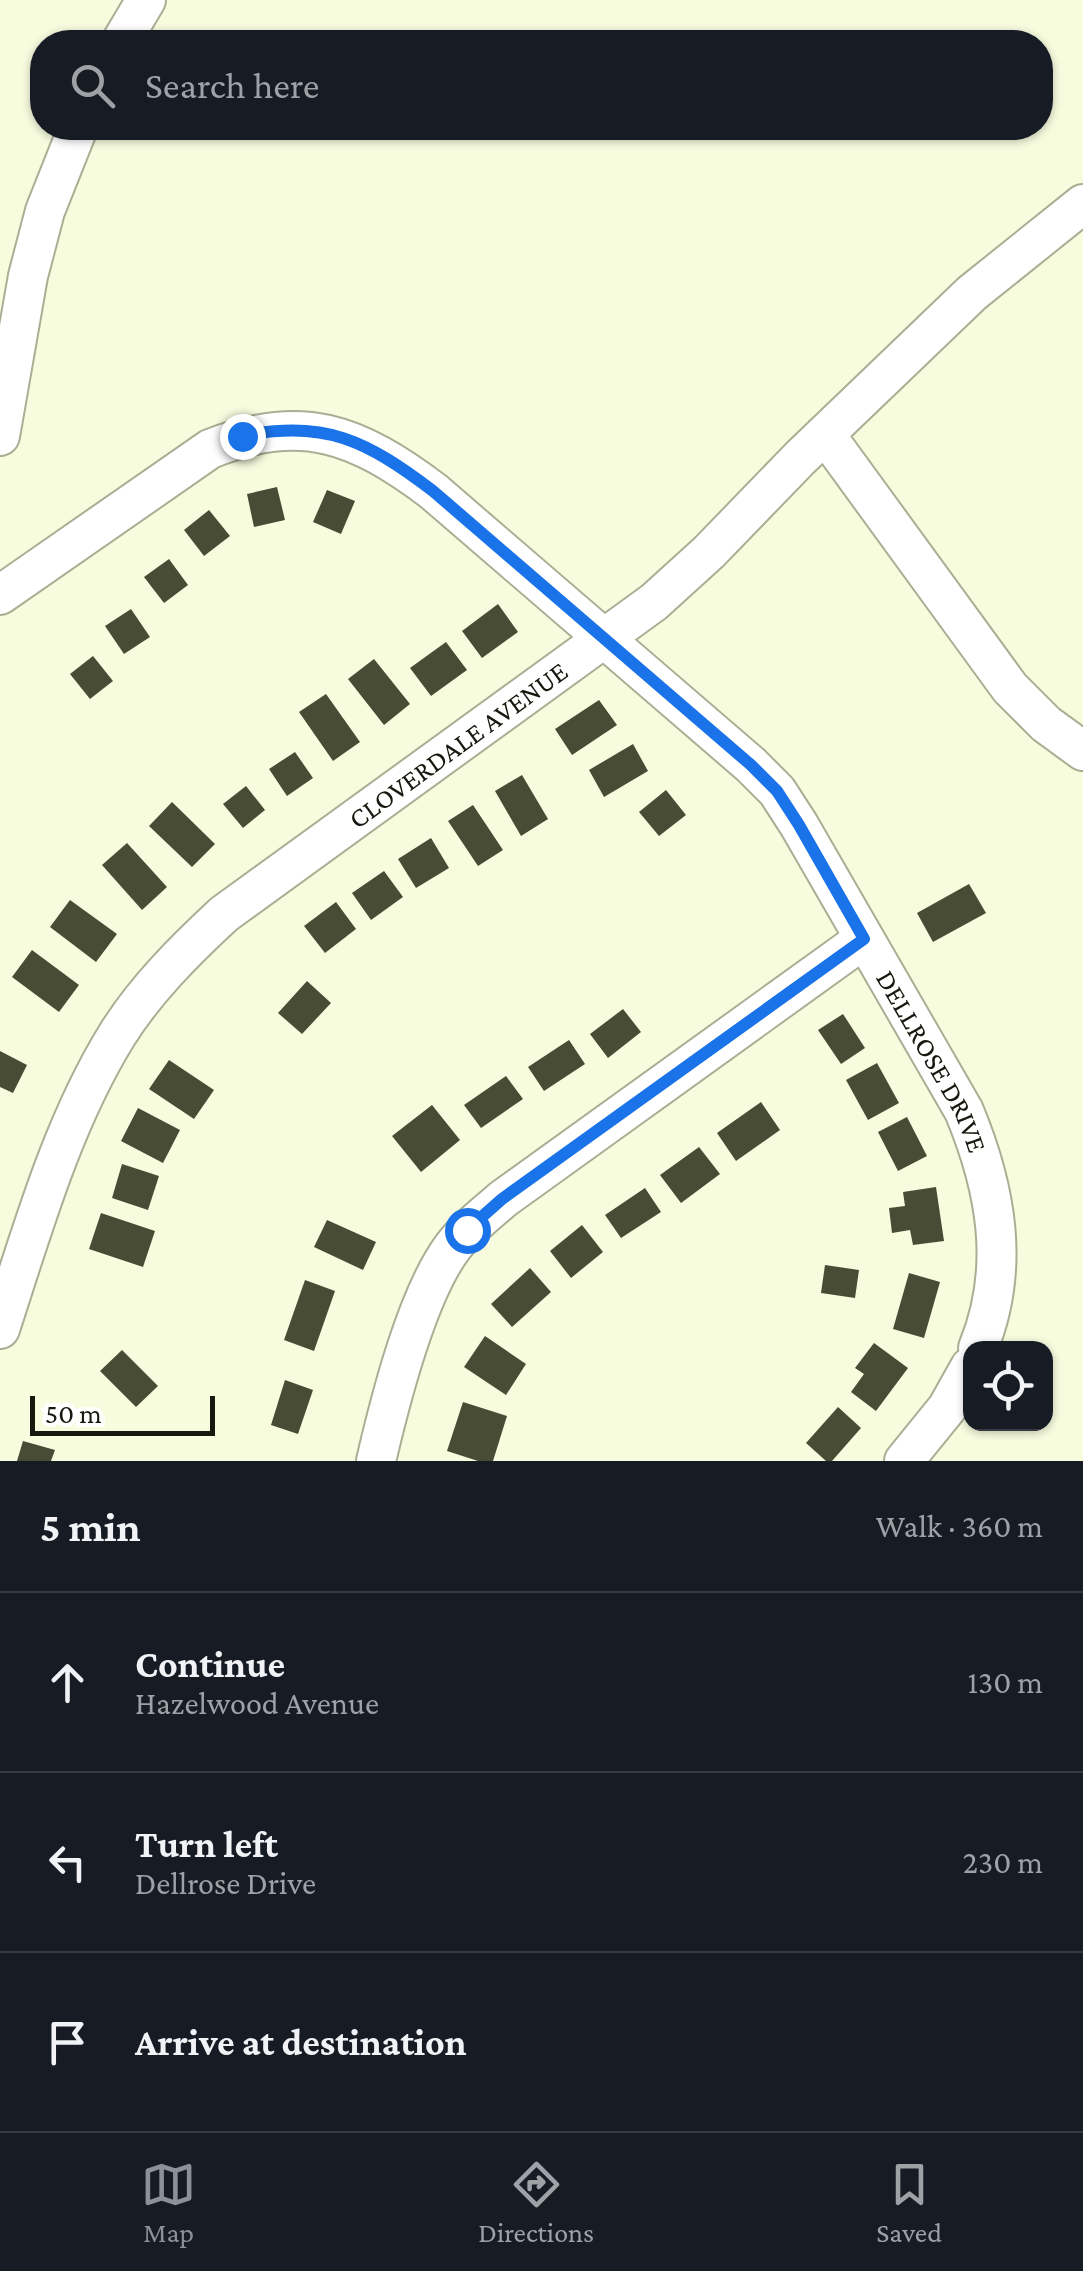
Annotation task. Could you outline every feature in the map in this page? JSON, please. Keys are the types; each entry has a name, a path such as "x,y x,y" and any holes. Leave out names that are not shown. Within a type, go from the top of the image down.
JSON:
{"street":[{"path":"128,30 146,0"},
{"path":"0,436 28,276 45,211 73,140"},
{"name":"CLOVERDALE AVENUE","path":"0,1329 69,1134 119,1032 156,984 224,914 654,602 972,293 1083,204"},
{"name":"DELLROSE DRIVE","path":"0,594 210,449 242,436 274,430 328,432 398,465 433,491 777,791 964,1111 988,1174 998,1254 996,1290 980,1341"},
{"path":"825,434 1010,688 1046,724 1083,751"},
{"path":"376,1461 427,1291 467,1230 502,1199 864,939"},
{"path":"904,1461 947,1408 963,1379"}],"building":[{"path":"277,487 285,520 254,527 247,494"},
{"path":"327,490 355,501 341,534 313,522"},
{"path":"209,510 230,536 204,556 184,530"},
{"path":"169,559 188,585 164,603 144,577"},
{"path":"498,604 518,632 482,658 462,631"},
{"path":"131,609 150,637 124,654 105,626"},
{"path":"446,642 467,670 431,696 410,668"},
{"path":"93,656 113,681 90,699 70,674"},
{"path":"374,659 410,704 384,725 348,679"},
{"path":"326,694 360,742 333,761 299,712"},
{"path":"599,700 617,725 572,755 555,729"},
{"path":"633,744 648,771 604,797 589,770"},
{"path":"295,752 313,778 287,796 269,769"},
{"path":"522,775 548,819 521,836 495,791"},
{"path":"246,786 265,810 243,828 223,804"},
{"path":"666,790 686,815 659,836 639,812"},
{"path":"172,802 215,844 192,867 149,826"},
{"path":"473,805 503,850 478,866 448,821"},
{"path":"431,838 449,868 416,888 398,859"},
{"path":"127,843 167,887 142,910 102,865"},
{"path":"384,871 403,897 371,920 352,893"},
{"path":"969,884 986,913 933,942 917,913"},
{"path":"70,900 117,934 96,962 50,927"},
{"path":"336,902 356,929 325,953 304,926"},
{"path":"32,950 79,985 59,1012 12,977"},
{"path":"307,981 331,1003 302,1034 278,1013"},
{"path":"623,1009 641,1032 608,1058 590,1034"},
{"path":"843,1014 865,1048 841,1064 818,1030"},
{"path":"569,1040 585,1064 544,1091 528,1067"},
{"path":"0,1051 27,1065 13,1093 0,1087"},
{"path":"169,1060 214,1090 194,1119 149,1089"},
{"path":"877,1063 899,1103 868,1120 846,1080"},
{"path":"506,1076 523,1099 481,1128 464,1105"},
{"path":"761,1102 780,1130 736,1161 717,1133"},
{"path":"432,1105 460,1140 421,1172 392,1136"},
{"path":"138,1108 180,1130 163,1163 121,1141"},
{"path":"907,1117 927,1156 898,1171 878,1132"},
{"path":"699,1147 720,1174 681,1203 660,1175"},
{"path":"122,1164 159,1176 148,1210 112,1198"},
{"path":"936,1187 944,1241 913,1245 910,1230 892,1233 889,1208 905,1206 903,1192"},
{"path":"645,1188 661,1212 621,1238 605,1215"},
{"path":"101,1213 155,1231 143,1267 89,1249"},
{"path":"327,1220 376,1242 363,1270 314,1247"},
{"path":"582,1225 603,1252 571,1278 550,1251"},
{"path":"825,1265 859,1270 855,1298 821,1293"},
{"path":"530,1268 551,1292 512,1327 491,1304"},
{"path":"909,1273 940,1282 924,1338 893,1329"},
{"path":"305,1280 335,1291 314,1351 284,1340"},
{"path":"485,1336 526,1364 506,1395 464,1367"},
{"path":"874,1343 908,1368 876,1411 851,1392 864,1374 855,1368"},
{"path":"122,1350 158,1386 136,1407 100,1371"},
{"path":"285,1380 313,1390 298,1434 271,1425"},
{"path":"463,1402 507,1416 493,1461 478,1461 447,1451"},
{"path":"838,1407 861,1428 832,1461 826,1461 806,1443"},
{"path":"23,1441 55,1450 51,1461 17,1461"}],"route":[{"path":"242,436 274,430 328,432 368,448 433,491 777,791 864,939 502,1199 467,1230"}]}
